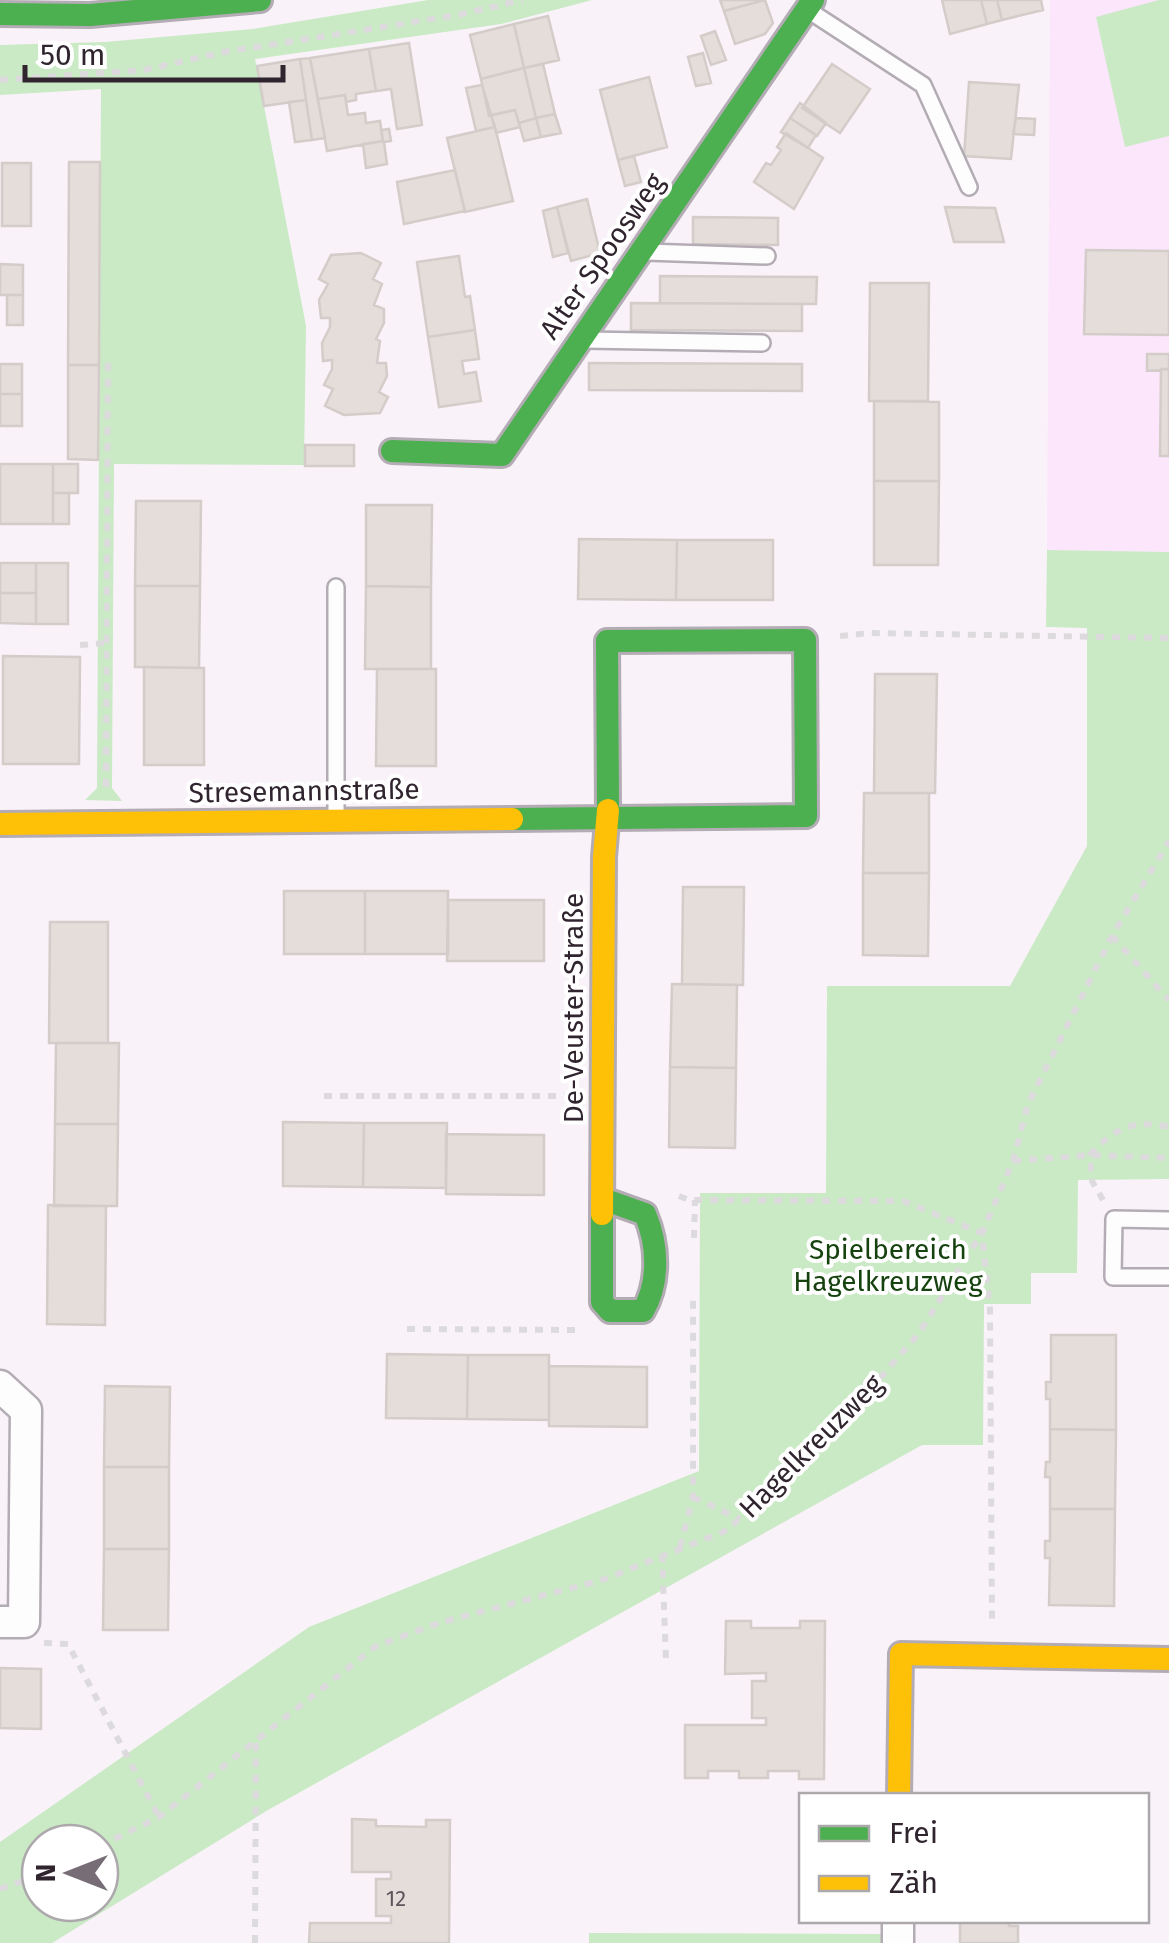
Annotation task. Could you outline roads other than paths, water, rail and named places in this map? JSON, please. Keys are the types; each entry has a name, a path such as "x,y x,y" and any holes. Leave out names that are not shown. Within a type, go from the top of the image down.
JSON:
{"street":[{"path":"0,14 90,15 260,0"},
{"name":"Alter Spoosweg","path":"392,451 502,455 810,5"},
{"name":"Stresemannstraße","path":"0,824 336,821 806,816 805,640 607,641 608,818"},
{"name":"De-Veuster-Straße","path":"603,1199 645,1214 652,1226 654,1285 644,1311 610,1311 602,1302 604,856 608,818"},
{"path":"0,1386 26,1410 12,1622"},
{"path":"900,1793 901,1654 1169,1658"}],"lane":[{"path":"810,5 923,85 969,186"},
{"path":"642,252 768,256"},
{"path":"581,340 762,343"},
{"path":"336,586 336,821"},
{"path":"1169,1220 1114,1219 1113,1277 1169,1277"}],"park label":[{"name":"Spielbereich Hagelkreuzweg","path":"888,1265"}]}
